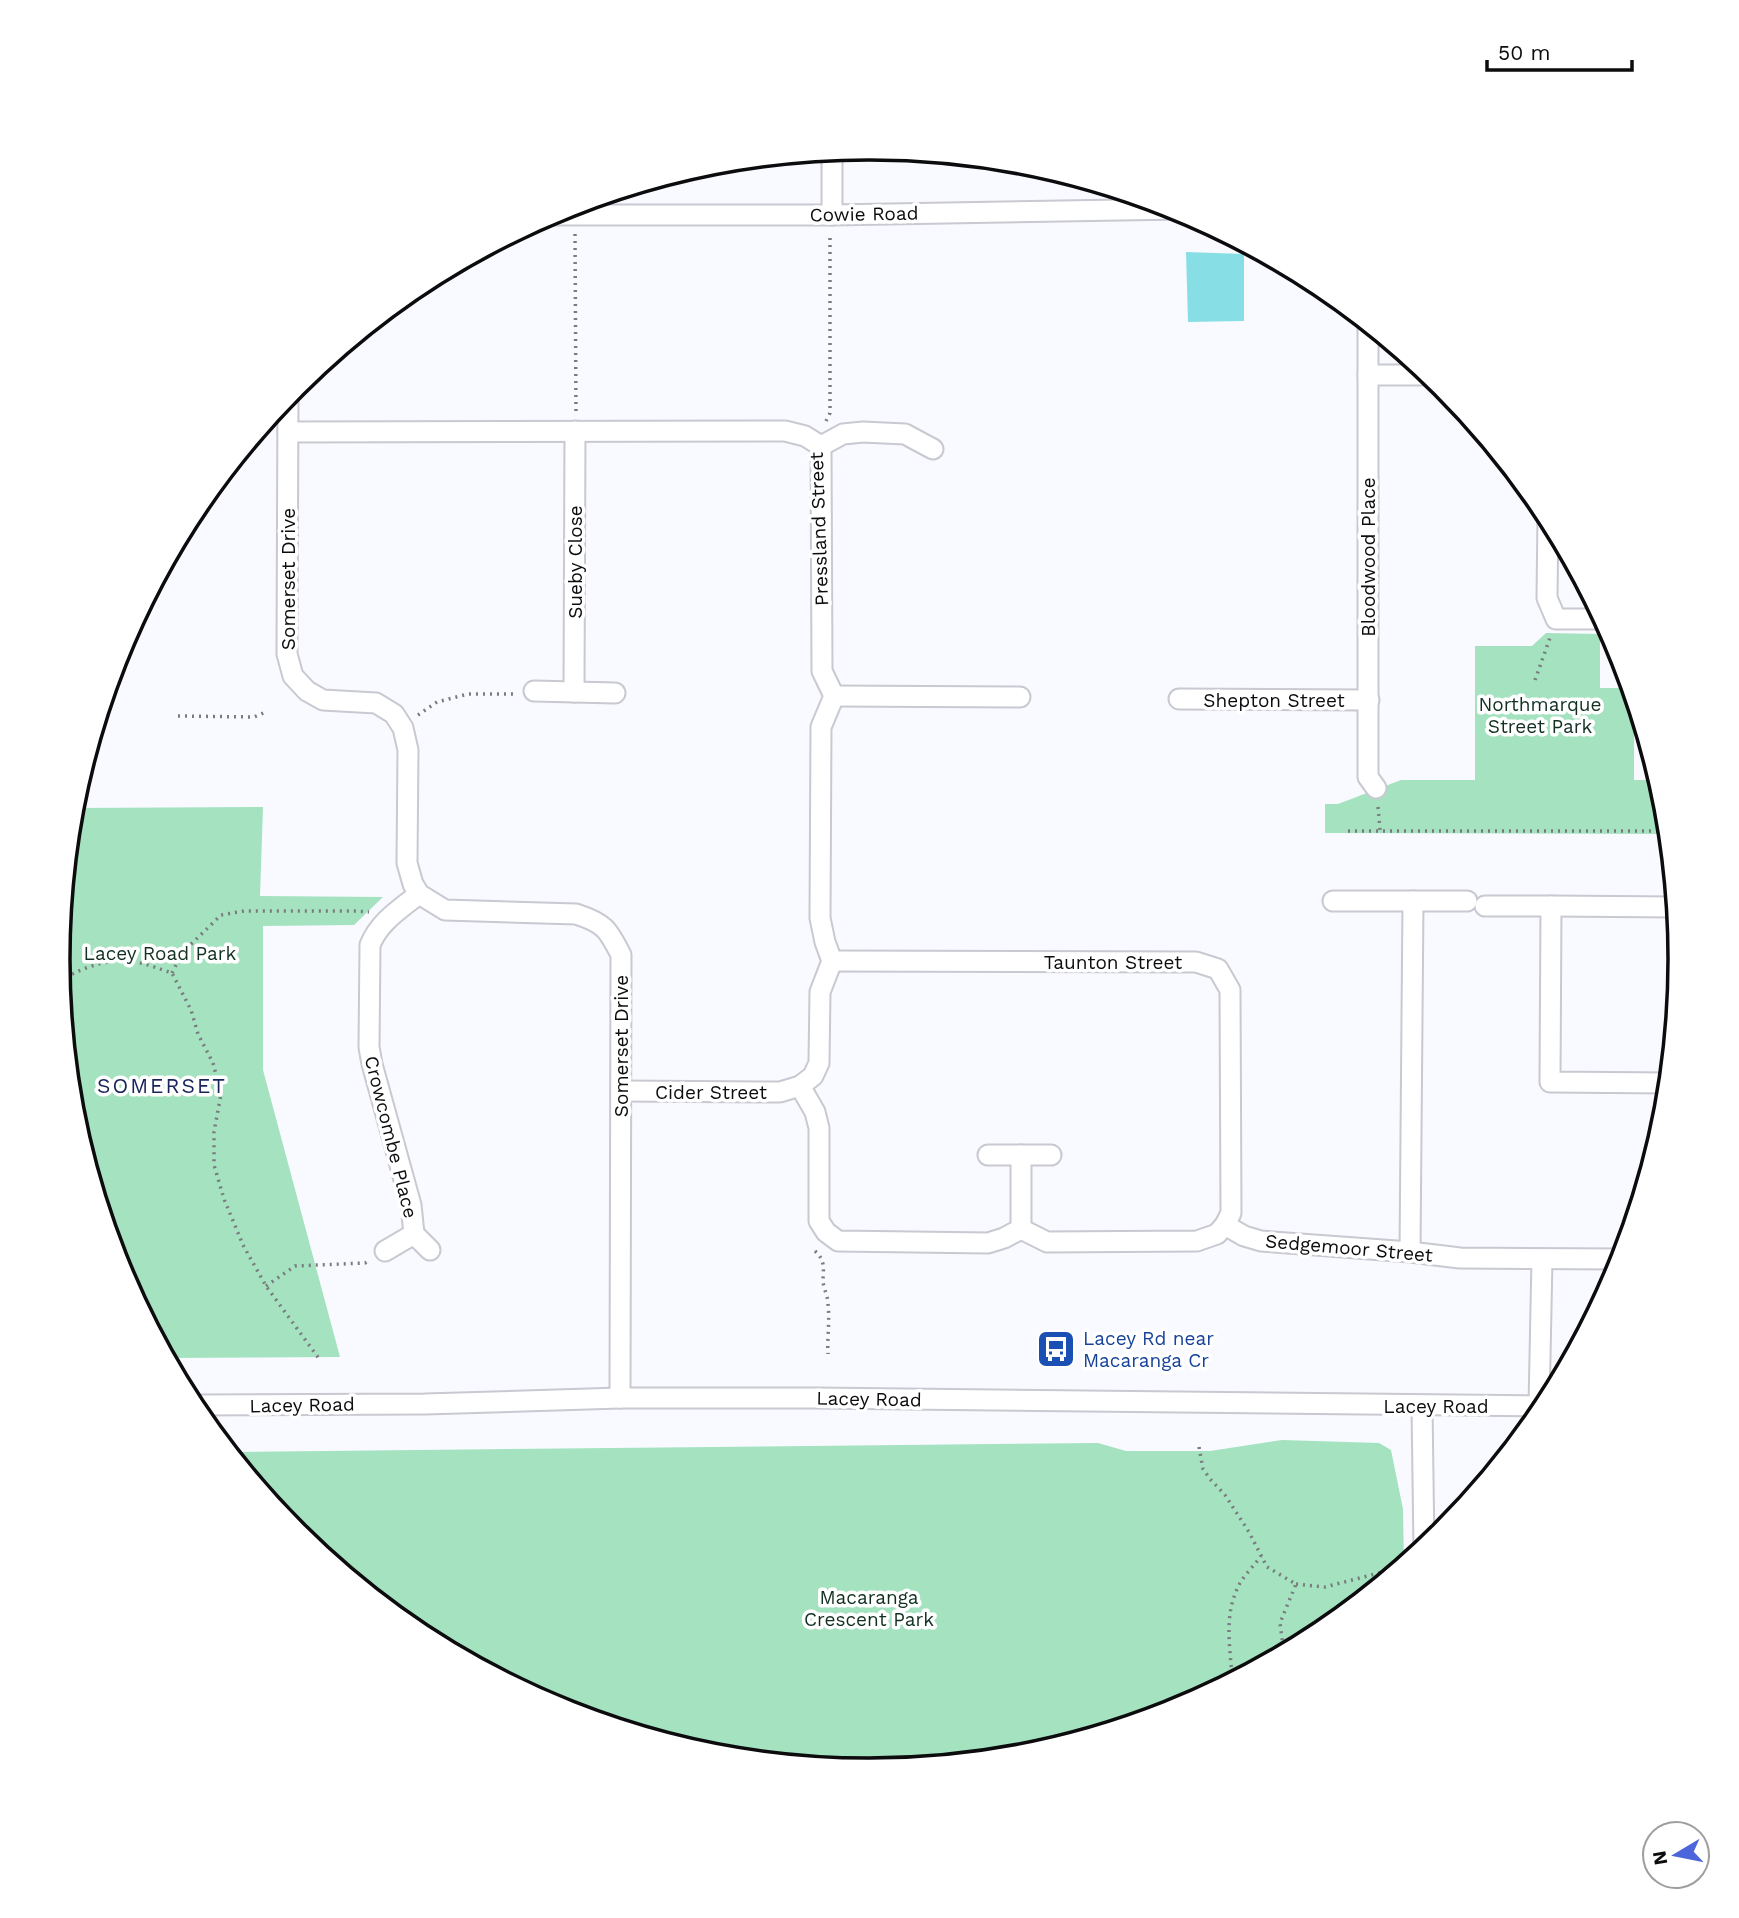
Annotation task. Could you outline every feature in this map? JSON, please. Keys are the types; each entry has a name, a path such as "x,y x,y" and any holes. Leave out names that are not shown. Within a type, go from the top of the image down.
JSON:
{"street":[{"path":"831,225 832,161"},
{"name":"Cowie Road","path":"575,216 831,225 1149,210"},
{"name":"Bloodwood Place","path":"1368,335 1368,777 1376,788"},
{"path":"1368,375 1415,375"},
{"name":"Somerset Drive","path":"288,411 287,654 293,676 307,691 323,699 376,703 394,714 403,728"},
{"name":"Pressland Street","path":"288,432 785,431 805,436 821,446 822,671 834,696"},
{"name":"Sueby Close","path":"574,692 576,432"},
{"path":"821,446 843,434 863,432 905,434 933,449"},
{"path":"1548,537 1547,598 1556,619 1593,619"},
{"path":"534,691 615,693"},
{"path":"1020,697 834,696 821,727 820,918 832,961 820,992 819,1063 813,1076 800,1086 815,1112 819,1128 819,1220 826,1232 838,1241 988,1243 1021,1229"},
{"name":"Shepton Street","path":"1179,699 1369,700"},
{"path":"403,728 408,750 407,863 419,894"},
{"name":"Somerset Drive","path":"419,894 445,910 576,914 596,920 610,933 621,955 620,1398"},
{"name":"Crowcombe Place","path":"419,894 375,932 370,946 369,1047 411,1205 414,1234 430,1251"},
{"path":"1333,901 1667,907"},
{"path":"1410,1252 1413,901"},
{"path":"1550,906 1550,1082 1659,1083"},
{"name":"Taunton Street","path":"832,961 1196,962 1218,970 1230,990 1231,1213 1225,1224"},
{"name":"Cider Street","path":"621,1091 780,1092 800,1086"},
{"path":"988,1155 1051,1155"},
{"path":"1021,1155 1021,1229"},
{"path":"1021,1229 1047,1242 1197,1241 1217,1234 1225,1224"},
{"name":"Sedgemoor Street","path":"1225,1224 1244,1236 1261,1241 1460,1258 1610,1259"},
{"name":"Crowcombe Place","path":"385,1251 414,1234"},
{"path":"1542,1259 1543,1389"},
{"name":"Lacey Road","path":"206,1405 425,1404 620,1398 816,1398 1532,1406"},
{"path":"1422,1406 1424,1535"}],"path":[{"path":"821,446 821,433 830,413 831,225"},
{"path":"575,229 576,432"},
{"path":"1535,680 1556,619"},
{"path":"403,728 437,702 468,694 519,694 534,691"},
{"path":"178,716 254,717 266,712"},
{"path":"1376,788 1380,830"},
{"path":"1348,831 1658,831"},
{"path":"172,973 182,953 220,915 244,911 369,912 378,908"},
{"path":"71,974 105,963 130,961 172,973 191,1010 198,1034 214,1063 221,1094 214,1132 214,1165 224,1199 243,1245 265,1286 320,1360"},
{"path":"265,1286 295,1266 365,1263 385,1251"},
{"path":"816,1251 824,1264 823,1284 828,1304 828,1354"},
{"path":"1199,1447 1203,1469 1225,1495 1267,1567 1296,1584 1325,1587 1382,1572"},
{"path":"1231,1672 1229,1617 1238,1587 1261,1556"},
{"path":"1283,1643 1280,1623 1296,1584"}],"green space":[{"name":"Northmarque Street Park","path":"1546,633 1600,634 1600,688 1622,688 1634,725 1634,780 1649,780 1659,834 1325,833 1325,804 1338,804 1401,780 1475,780 1475,646 1532,646"},
{"name":"Lacey Road Park","path":"263,807 260,896 383,897 354,925 263,926 263,1070 340,1357 176,1358 152,1313 112,1216 97,1166 77,1063 70,959 72,907 84,808"},
{"name":"Macaranga Crescent Park","path":"1282,1440 1379,1443 1391,1450 1403,1509 1404,1554 1314,1624 1223,1676 1175,1698 1076,1731 1025,1743 974,1752 870,1758 765,1752 714,1743 613,1716 516,1676 425,1624 342,1560 268,1486 240,1452 1098,1443 1126,1451 1210,1451"}],"water":[{"path":"1186,252 1244,254 1244,321 1188,322"}],"place":[{"name":"Lacey Rd near Macaranga Cr","path":"1056,1349"}],"district":[{"name":"SOMERSET","path":"162,1085"}]}
